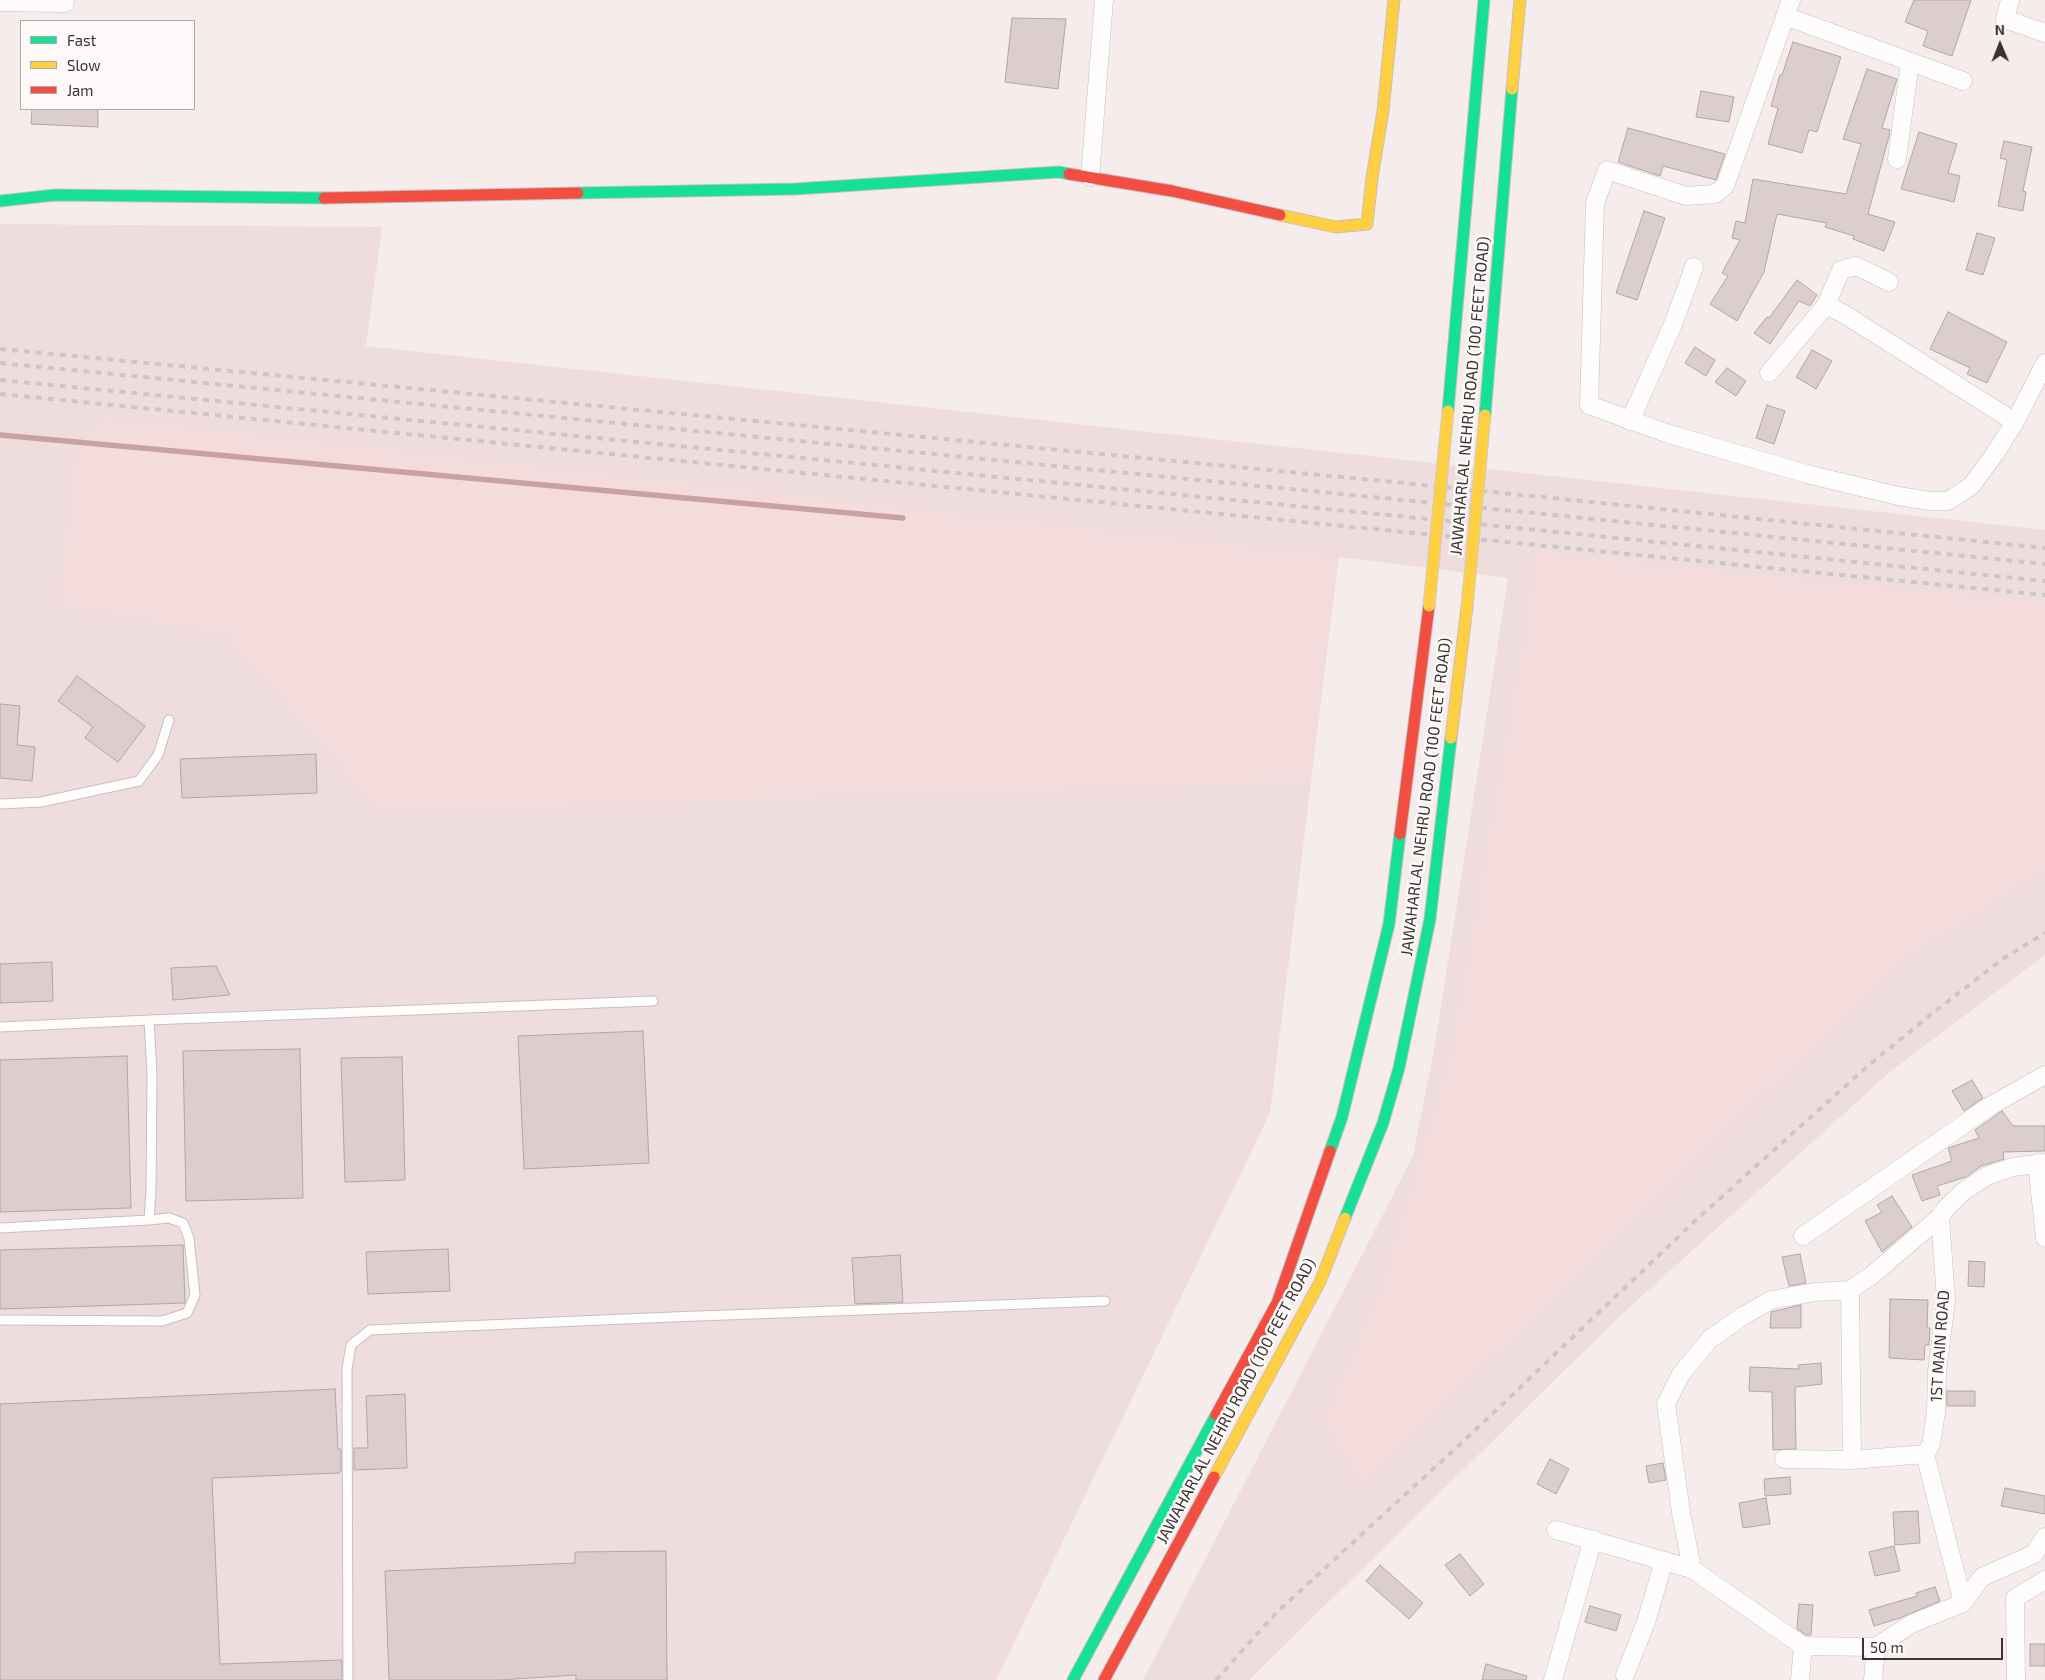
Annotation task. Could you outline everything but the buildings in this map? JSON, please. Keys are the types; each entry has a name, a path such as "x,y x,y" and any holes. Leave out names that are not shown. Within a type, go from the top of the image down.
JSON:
{"main road":[{"path":"0,200 55,196 347,198 795,189 1059,172 1172,191 1336,227 1367,224 1383,111 1394,0"},
{"name":"JAWAHARLAL NEHRU ROAD (100 FEET ROAD)","path":"1072,1680 1277,1304 1342,1117 1389,924 1429,606 1484,0"},
{"name":"JAWAHARLAL NEHRU ROAD (100 FEET ROAD)","path":"1104,1680 1320,1282 1383,1123 1399,1068 1430,919 1467,607 1520,0"}],"street":[{"path":"0,0 0,2 65,2"},
{"path":"1090,177 1104,0"},
{"path":"2010,0 2005,19 2045,33"},
{"path":"1963,81 1910,62 1788,8 1725,186 1715,194 1686,196 1607,170 1595,203 1588,405 1630,421 1807,474 1898,496 1930,502 1948,502 1971,486 1994,455 2045,363"},
{"path":"1897,159 1910,62"},
{"path":"1769,373 1826,305 1841,270 1856,266 1889,282"},
{"path":"1630,421 1674,322 1694,267"},
{"path":"1826,305 1844,314 2014,422"},
{"path":"1803,1236 1990,1106 2045,1075"},
{"path":"1692,1568 1681,1512 1666,1404 1681,1374 1710,1339 1743,1316 1771,1300 1815,1292 1850,1290 1872,1275 1940,1217 1948,1206 1964,1191 1988,1176 2013,1167 2041,1163 2045,1238"},
{"name":"1ST MAIN ROAD","path":"1925,1454 1931,1445 1936,1412 1937,1372 1946,1300 1940,1217"},
{"path":"1850,1290 1852,1460"},
{"path":"1784,1460 1852,1460 1925,1454 1963,1603"},
{"path":"1556,1530 1692,1568 1803,1646 1876,1648 1912,1624 1963,1603 1982,1577 2039,1554 2045,1537"},
{"path":"1553,1680 1593,1539"},
{"path":"1625,1675 1646,1622 1664,1561"},
{"path":"2016,1680 2015,1598 2045,1580"},
{"path":"1800,1680 1803,1646"},
{"path":"1873,1680 1876,1648"}],"lane":[{"path":"0,804 41,802 139,781 158,755 169,720"},
{"path":"0,1028 149,1020 653,1001"},
{"path":"149,1020 152,1074 149,1220"},
{"path":"0,1228 169,1218 182,1223 189,1238 195,1295 187,1313 162,1321 0,1320"},
{"path":"348,1680 347,1369 350,1345 370,1330 672,1316 1105,1301"}],"shaded area":[{"path":"0,224 382,227 366,346 2045,530 2045,955 1891,1071 1621,1315 1249,1680 1143,1680 1413,1156 1434,1051 1508,578 1339,557 1270,1113 996,1680 0,1680"},
{"path":"102,418 1338,557 1310,781 381,811 225,633 60,604 74,462"},
{"path":"1535,553 2045,603 2045,869 1901,960 1362,1483 1323,1423 1382,1286 1452,1052 1530,604"}],"waterway":[{"path":"0,435 903,518"}],"railway":[{"path":"0,349 1384,481 2045,548"},
{"path":"0,363 2045,564"},
{"path":"0,380 2045,581"},
{"path":"0,394 2045,595"},
{"path":"1216,1680 1275,1614 1468,1437 1696,1220 1869,1065 2004,958 2045,933"}],"traffic: fast":[{"path":"1448,411 1484,0"},
{"path":"1485,415 1512,89"},
{"path":"578,193 795,189 1059,172 1069,174"},
{"path":"0,201 55,195 324,198"},
{"path":"1345,1218 1383,1123 1399,1068 1430,919 1451,738"},
{"path":"1330,1151 1342,1117 1389,924 1400,834"},
{"path":"1073,1680 1216,1415"}],"traffic: slow":[{"path":"1280,215 1336,227 1367,224 1383,111 1394,0"},
{"path":"1512,89 1520,0"},
{"path":"1429,606 1448,411"},
{"path":"1467,607 1485,415"},
{"path":"1451,738 1467,607"},
{"path":"1214,1477 1320,1282 1345,1218"}],"traffic: jam":[{"path":"1069,174 1172,191 1280,215"},
{"path":"324,198 578,193"},
{"path":"1400,834 1429,606"},
{"path":"1216,1415 1277,1303 1330,1151"},
{"path":"1104,1680 1214,1477"}]}
